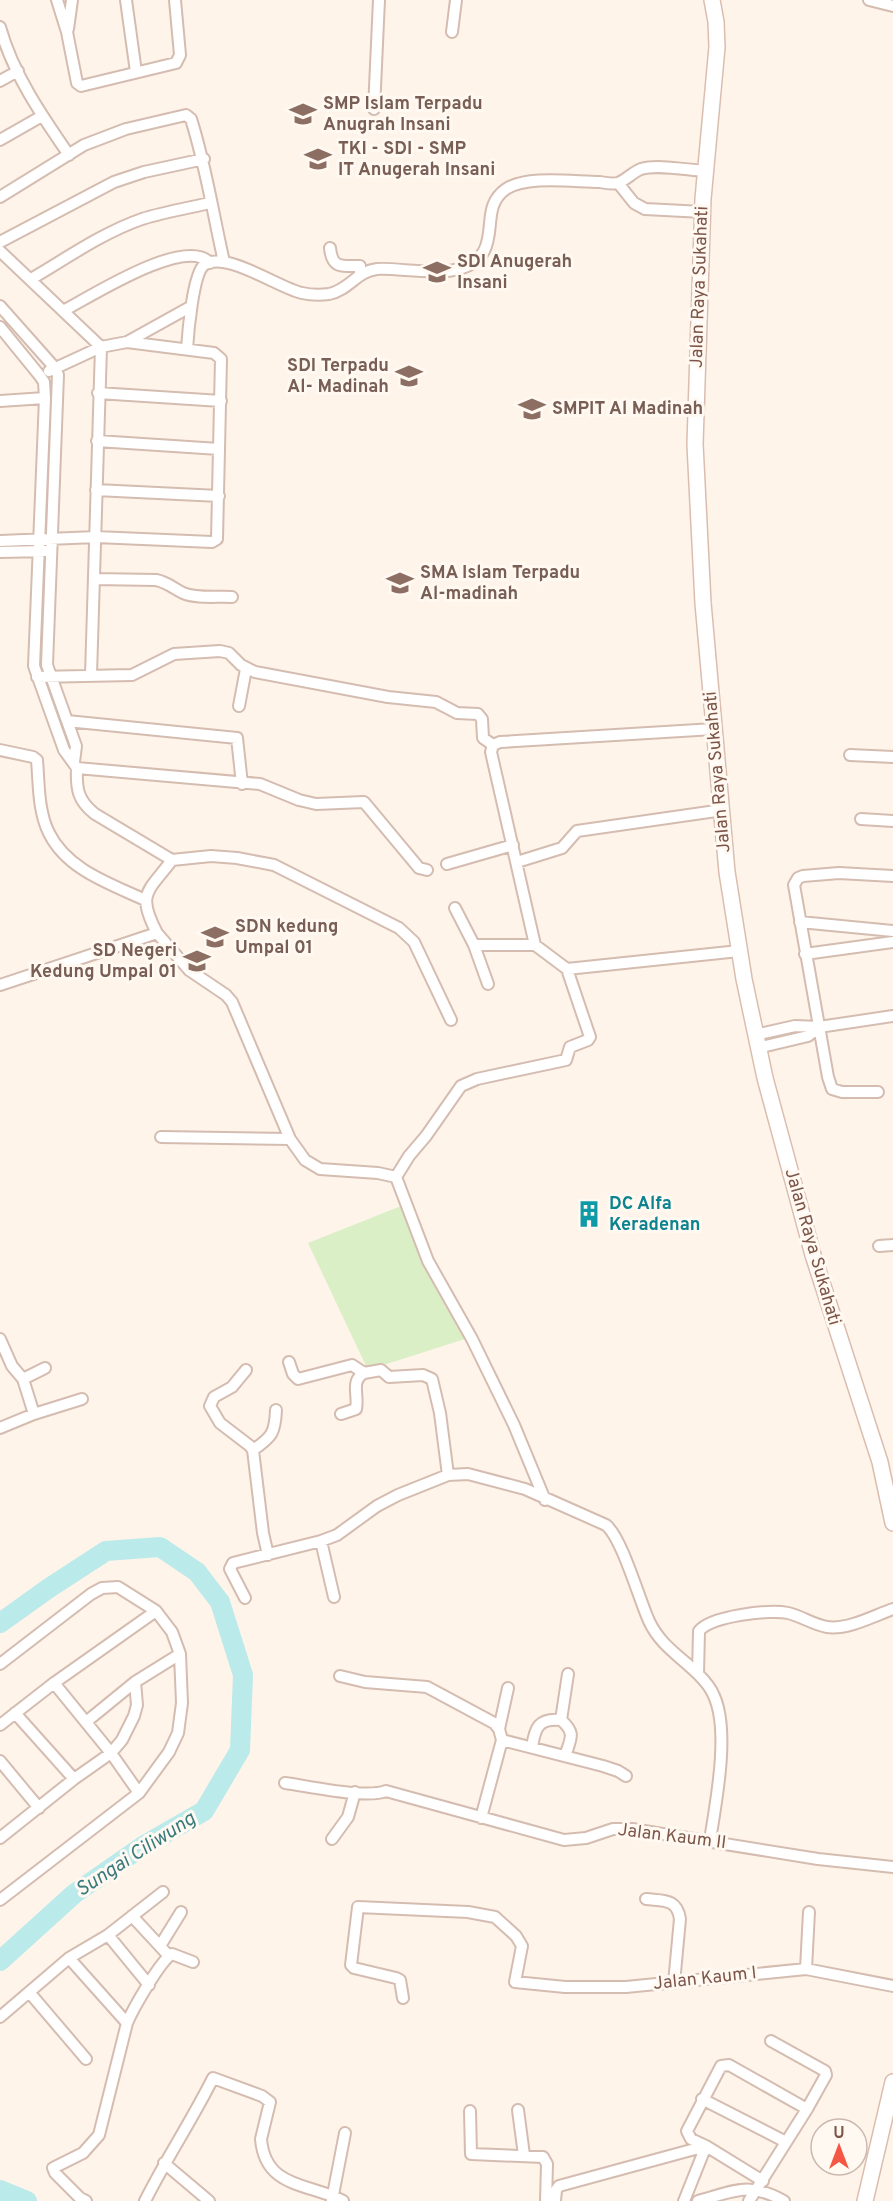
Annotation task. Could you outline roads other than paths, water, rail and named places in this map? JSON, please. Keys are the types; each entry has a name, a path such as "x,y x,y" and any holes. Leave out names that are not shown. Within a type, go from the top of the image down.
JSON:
{"main road":[{"name":"Jalan Raya Sukahati","path":"712,0 717,47 705,171 695,459 703,603 727,872 756,1042 813,1256 880,1462 893,1523"},
{"path":"865,2201 893,2082"}],"street":[{"path":"57,0 79,85 176,63 180,59 175,0"},
{"path":"67,32 72,0"},
{"path":"126,0 136,72"},
{"path":"374,109 379,0"},
{"path":"452,32 456,0"},
{"path":"868,0 893,6"},
{"path":"0,31 42,116 69,155"},
{"path":"0,81 18,71"},
{"path":"0,197 84,145 110,135 183,115 189,116 204,159 210,203 224,262"},
{"path":"0,140 42,116"},
{"path":"0,242 114,182 144,172 204,159"},
{"path":"187,349 190,307 201,269 210,263 224,262 301,293 311,294 339,291 360,275 377,269 449,271 470,264 483,253 494,201 506,189 514,185 534,181 618,183 637,171 648,168 705,171"},
{"path":"618,183 638,207 703,212"},
{"path":"31,279 127,225 158,214 210,203"},
{"path":"330,248 334,263 341,266 360,266 360,275"},
{"path":"0,251 101,347"},
{"path":"63,311 132,274 166,260 192,255 205,258 210,263"},
{"path":"0,306 55,368 58,375 47,665 76,746 76,784 84,806 172,860 211,856 274,865 399,928 414,942 451,1020"},
{"path":"127,342 190,307"},
{"path":"0,327 44,382 34,666 64,750 76,765 267,786 299,800 316,804 364,802 419,868 428,870"},
{"path":"0,552 96,537 212,542 218,536 221,359 214,353 127,342 101,347 40,376"},
{"path":"91,675 101,347"},
{"path":"98,393 221,401"},
{"path":"0,400 45,398"},
{"path":"97,441 219,449"},
{"path":"96,490 219,496"},
{"path":"0,541 39,546"},
{"path":"94,579 164,581 192,596 232,597"},
{"path":"37,677 132,675 174,654 220,651 229,653 246,669 388,697 436,702 446,705 455,712 478,714 482,719 483,738 494,745"},
{"path":"239,706 246,669"},
{"path":"66,721 237,738 243,784"},
{"path":"535,945 491,752 494,745 500,742 714,729"},
{"path":"0,750 33,757 37,760 40,803 48,833 71,861 92,875 145,900"},
{"path":"850,755 893,757"},
{"path":"517,862 562,848 577,831 723,810"},
{"path":"861,819 893,821"},
{"path":"447,864 513,845"},
{"path":"172,860 147,892 145,907 157,933 189,970 226,995 232,1002 290,1139 305,1160 320,1169 378,1173 396,1177"},
{"path":"878,1092 842,1092 832,1089 805,954 795,885 798,878 839,873 893,876"},
{"path":"455,908 474,945 488,984"},
{"path":"800,922 893,931"},
{"path":"0,985 157,933"},
{"path":"805,954 893,942"},
{"path":"396,1177 461,1086 477,1079 566,1060 570,1047 588,1040 589,1032 567,969 535,945 474,945"},
{"path":"567,969 739,951"},
{"path":"756,1042 795,1026 819,1027 893,1016"},
{"path":"161,1137 290,1139"},
{"path":"396,1177 428,1261 483,1361 514,1425 545,1500"},
{"path":"879,1246 893,1245"},
{"path":"0,1339 12,1366 23,1379 34,1414"},
{"path":"290,1362 293,1374 298,1378 351,1365 364,1372"},
{"path":"23,1379 45,1368"},
{"path":"246,1370 232,1387 214,1397 210,1406 220,1423 253,1450 263,1533 268,1555"},
{"path":"341,1414 356,1408 356,1382 364,1372 381,1370 389,1377 423,1375 432,1379 440,1413 448,1475"},
{"path":"0,1428 34,1414 82,1399"},
{"path":"253,1450 274,1431 276,1410"},
{"path":"245,1598 230,1566 244,1560 321,1542 337,1535 387,1500 448,1475 468,1474 525,1489 545,1500 599,1521 611,1529 642,1607 657,1637 698,1674 714,1695 721,1733 716,1802 710,1840"},
{"path":"321,1542 334,1597"},
{"path":"0,1664 91,1594 102,1588 118,1587 156,1611 172,1632 180,1654 182,1703 178,1732 169,1752 139,1793 0,1900"},
{"path":"698,1674 699,1631 710,1624 759,1612 785,1612 826,1627 838,1627 893,1609"},
{"path":"0,1725 54,1683 156,1611"},
{"path":"86,1722 135,1682 180,1654"},
{"path":"561,1720 568,1674"},
{"path":"340,1676 365,1682 427,1687 494,1723 500,1734 532,1748 603,1766 626,1776"},
{"path":"1,1836 111,1753 122,1740 134,1716 135,1682"},
{"path":"54,1683 111,1753 139,1793"},
{"path":"481,1818 500,1734 507,1688"},
{"path":"15,1713 74,1779"},
{"path":"532,1748 535,1729 539,1725 552,1719 561,1720 570,1728 572,1734 566,1756"},
{"path":"0,1761 39,1808"},
{"name":"Jalan Kaum II","path":"285,1783 355,1792 386,1791 564,1840 621,1829 710,1840 818,1859 893,1867"},
{"path":"332,1839 348,1817 355,1792"},
{"path":"0,2017 69,1958 108,1935 163,1892"},
{"path":"646,1899 674,1904 679,1909 674,1983"},
{"name":"Jalan Kaum I","path":"403,1998 400,1980 354,1968 351,1965 358,1907 468,1912 495,1917 516,1936 522,1946 515,1982 592,1988 674,1983 806,1969 893,1986"},
{"path":"160,1946 181,1912"},
{"path":"806,1969 809,1912"},
{"path":"132,1916 169,1956"},
{"path":"108,1935 149,1985"},
{"path":"86,2201 55,2173 53,2168 83,2153 99,2135 127,2023 149,1985 169,1956 174,1954 193,1962"},
{"path":"69,1958 127,2023"},
{"path":"29,1992 86,2059"},
{"path":"749,2201 826,2077 826,2073 771,2041"},
{"path":"784,2201 706,2146 691,2139 687,2131 702,2099 721,2066 724,2065 807,2109"},
{"path":"145,2201 164,2163 188,2127 213,2078 262,2096 270,2102 261,2139 262,2152 273,2169 288,2181 336,2199 345,2133"},
{"path":"702,2099 786,2142"},
{"path":"518,2110 524,2155"},
{"path":"470,2111 469,2150 471,2154 524,2155 546,2159 546,2201"},
{"path":"555,2201 556,2190 559,2186 706,2146"},
{"path":"684,2201 706,2146"},
{"path":"164,2163 209,2201"},
{"path":"698,2201 761,2185"}],"waterway":[{"name":"Sungai Ciliwung","path":"0,1623 106,1551 160,1547 197,1572 220,1602 243,1675 240,1750 204,1811 143,1846 74,1894 0,1961"},
{"name":"Sungai Ciliwung","path":"0,2190 27,2201"}],"place":[{"name":"SMP Islam Terpadu Anugrah Insani","path":"303,114"},
{"name":"TKI - SDI - SMP IT Anugerah Insani","path":"318,159"},
{"name":"SDI Anugerah Insani","path":"437,272"},
{"name":"SDI Terpadu Al- Madinah","path":"409,376"},
{"name":"SMPIT Al Madinah","path":"532,409"},
{"name":"SMA Islam Terpadu Al-madinah","path":"400,583"},
{"name":"SDN kedung Umpal 01","path":"215,937"},
{"name":"SD Negeri Kedung Umpal 01","path":"197,961"},
{"name":"DC Alfa Keradenan","path":"589,1214"}]}
